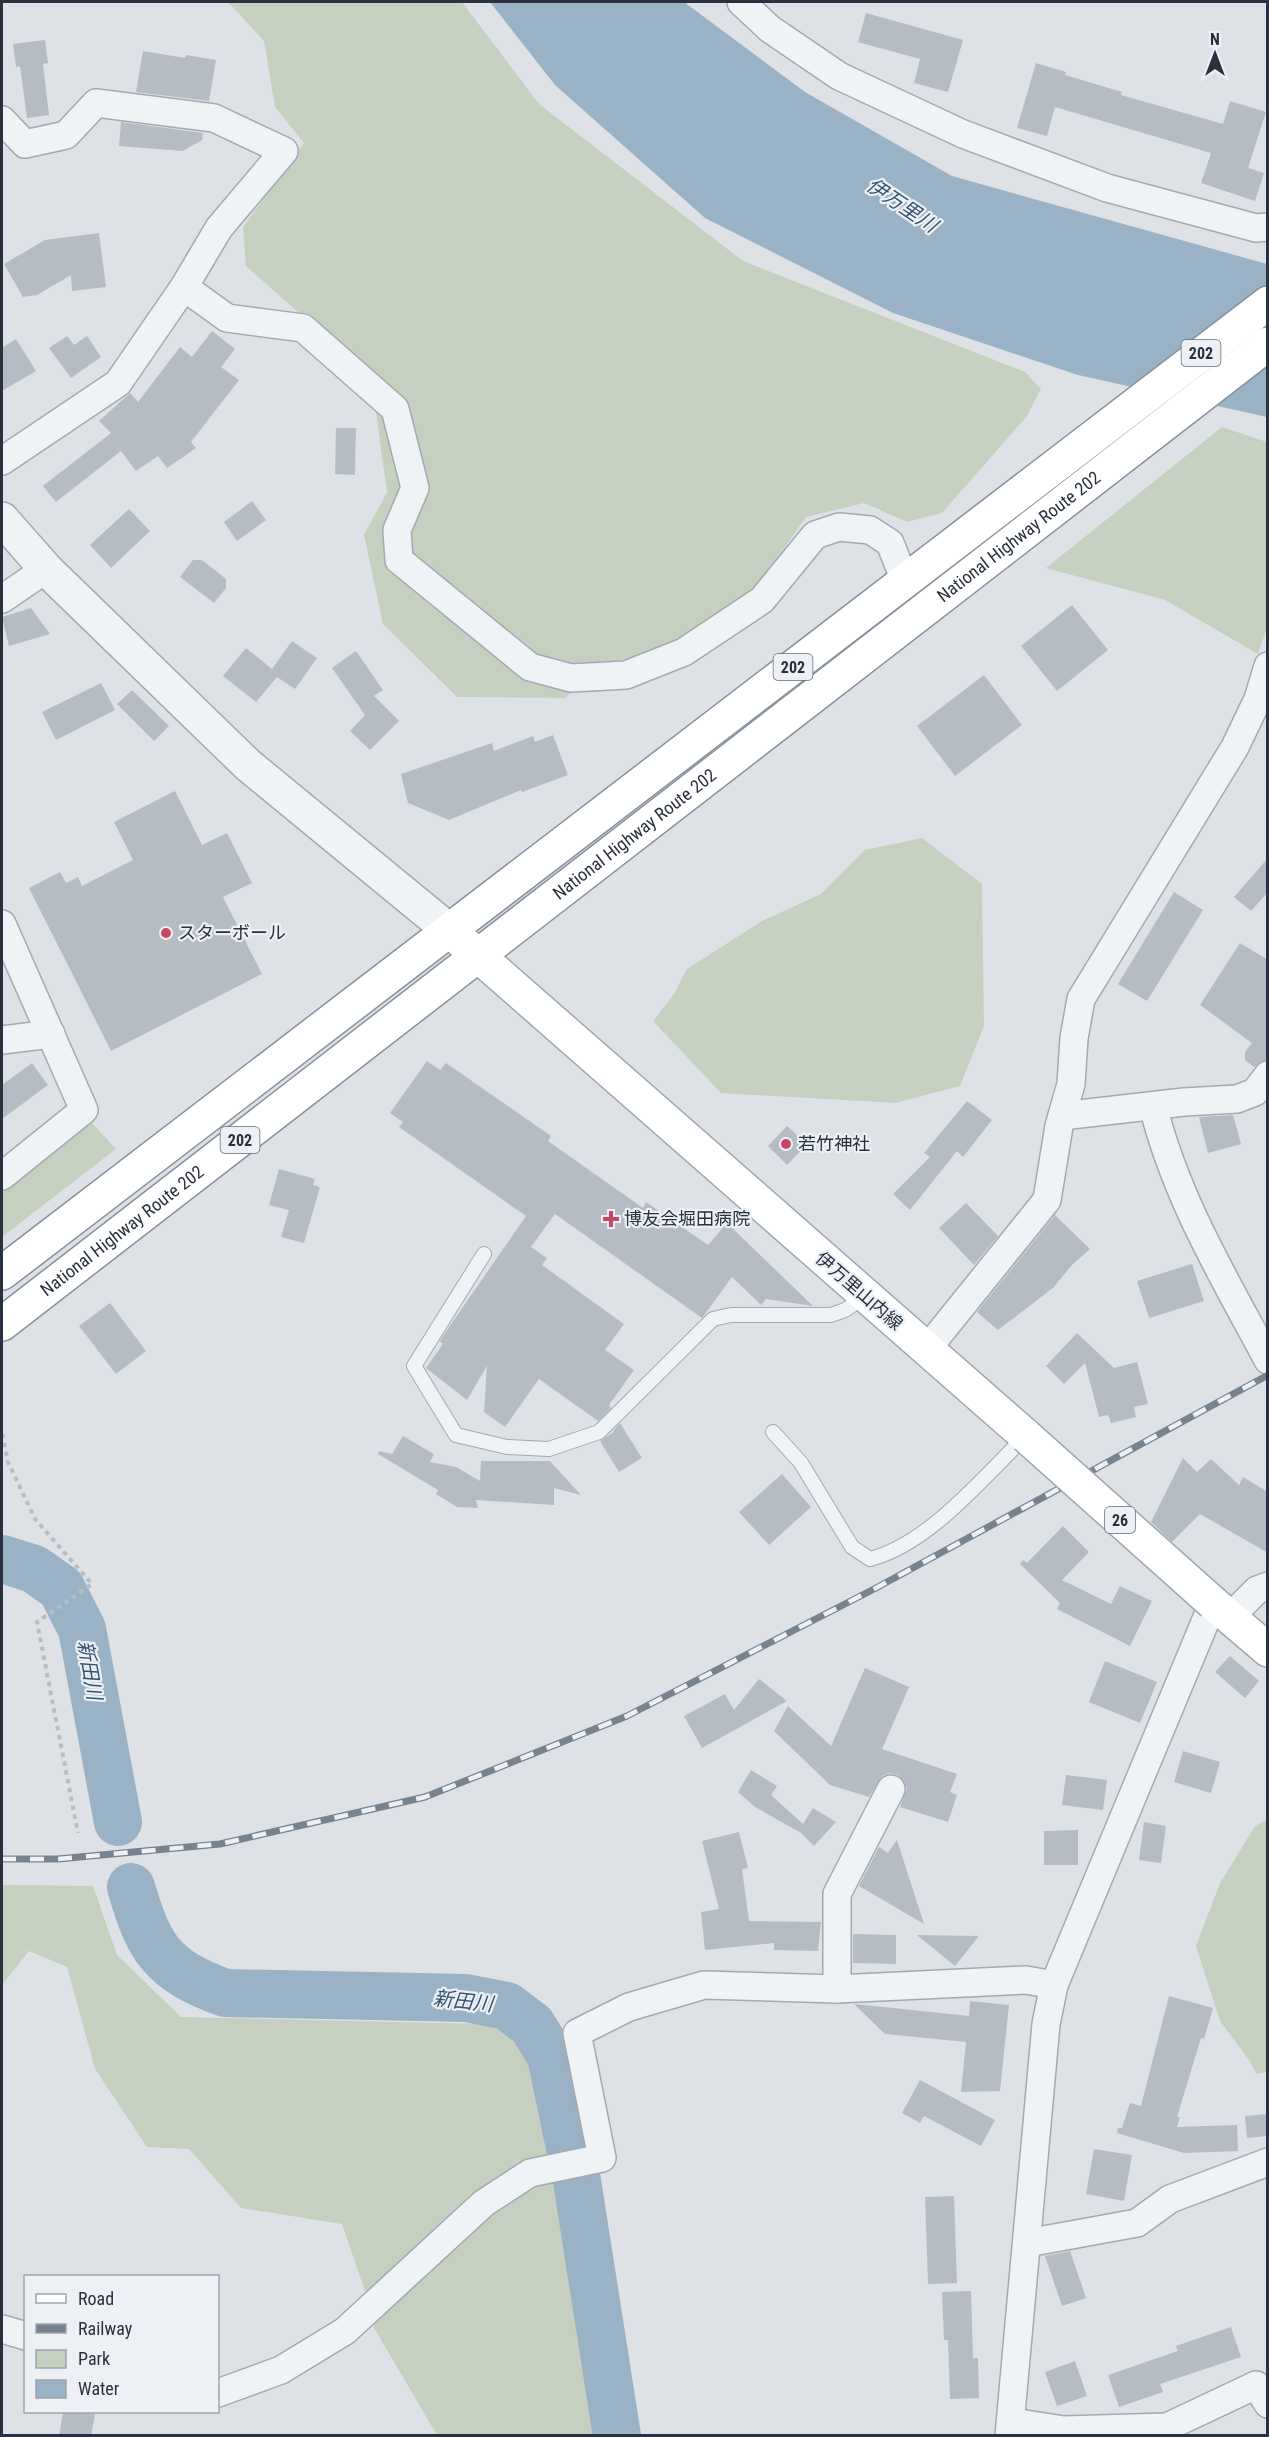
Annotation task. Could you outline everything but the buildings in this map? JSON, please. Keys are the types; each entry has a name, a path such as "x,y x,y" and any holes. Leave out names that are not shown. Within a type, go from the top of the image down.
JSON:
{"main road":[{"name":"National Highway Route 202","path":"2,1273 1268,303"},
{"name":"National Highway Route 202","path":"2,1324 1268,344"},
{"name":"伊万里山内線","path":"450,931 1268,1650"}],"street":[{"path":"741,2 770,29 839,76 963,134 1107,188 1256,228 1268,227"},
{"path":"2,120 25,144 66,135 96,103 214,118 284,152 219,228 184,287 117,383 2,460"},
{"path":"184,287 226,318 303,328 395,409 415,488 397,531 399,560 530,667 571,678 626,675 684,652 762,600 815,534 838,527 870,530 890,543 905,581"},
{"path":"2,519 46,569 248,765 450,931"},
{"path":"2,599 46,569"},
{"path":"927,1348 1047,1200 1062,1116 1071,1084 1074,1038 1081,999 1235,747 1258,699 1268,666"},
{"path":"2,924 84,1110 2,1176"},
{"path":"2,1040 51,1034"},
{"path":"1062,1116 1237,1099 1256,1092 1268,1075"},
{"path":"1153,1106 1160,1136 1184,1203 1268,1360"},
{"path":"1268,1586 1221,1610 1054,1985 1046,2024 1013,2431 1167,2427 1256,2385 1268,2404"},
{"path":"837,1989 837,1894 891,1789"},
{"path":"219,2393 281,2370 345,2331 484,2203 530,2173 602,2158 577,2033 629,2007 704,1985 837,1989 1026,1980 1054,1985"},
{"path":"1027,2243 1137,2223 1170,2199 1268,2162"},
{"path":"2,2329 24,2335"}],"lane":[{"path":"484,1254 414,1366 456,1435 507,1448 559,1448 599,1432 713,1319 731,1316 831,1315 845,1310 864,1297"},
{"path":"773,1432 801,1463 852,1547 870,1559 890,1554 921,1536 1026,1436"}],"path":[{"path":"2,1434 8,1462 35,1519 92,1584 37,1622 78,1833"}],"green space":[{"path":"228,2 462,2 539,104 743,261 1025,372 1041,389 1027,416 942,513 907,522 864,503 806,517 748,600 662,651 601,664 565,698 457,697 383,624 364,535 387,492 371,377 246,266 243,227 304,143 275,107 264,41"},
{"path":"1222,427 1267,442 1268,624 1258,654 1165,600 1046,568"},
{"path":"922,838 982,884 984,1026 960,1086 895,1103 721,1093 653,1021 674,994 687,969 762,921 821,894 865,850"},
{"path":"92,1123 116,1149 2,1237 2,1190"},
{"path":"1267,1820 1268,2072 1257,2074 1220,2021 1196,1946 1220,1883 1255,1826"},
{"path":"2,1885 93,1886 117,1955 181,2017 483,2024 513,2034 540,2067 596,2435 437,2435 374,2328 367,2297 342,2224 241,2208 189,2149 147,2147 95,2069 67,1967 29,1951 2,1985"}],"water":[{"name":"伊万里川","path":"490,2 684,2 805,92 952,176 1267,264 1267,417 1078,375 893,313 705,218 555,85"}],"waterway":[{"name":"新田川","path":"2,1559 34,1569 61,1588 82,1629 118,1822"},
{"name":"新田川","path":"131,1887 144,1926 161,1955 186,1975 225,1993 466,1998 507,2006 532,2025 551,2056 577,2181 617,2436"}],"railway":[{"path":"2,1859 58,1859 220,1844 425,1797 627,1716 876,1588 1268,1375"}],"place":[{"name":"スターボール","path":"166,933"},
{"name":"若竹神社","path":"786,1144"},
{"name":"博友会堀田病院","path":"611,1219"}]}
